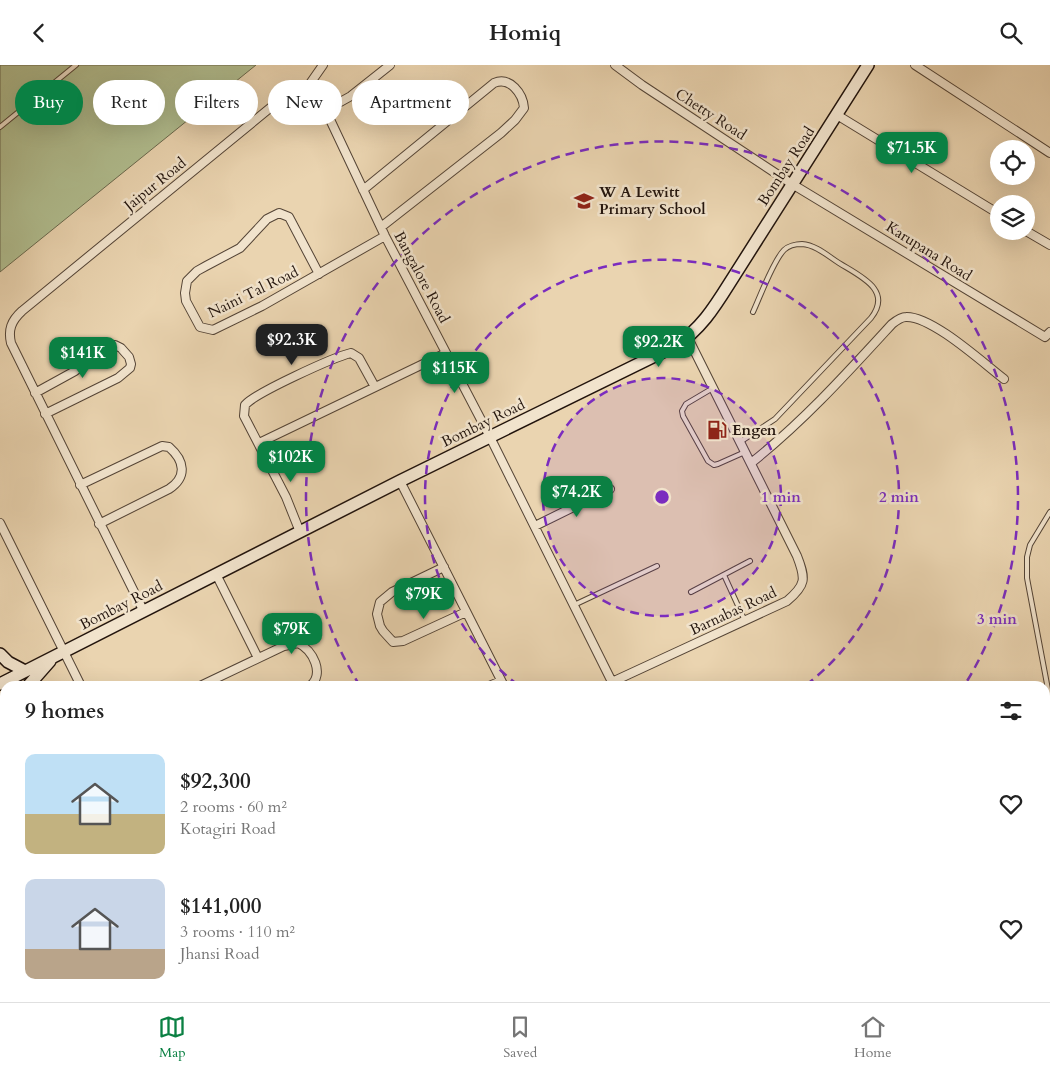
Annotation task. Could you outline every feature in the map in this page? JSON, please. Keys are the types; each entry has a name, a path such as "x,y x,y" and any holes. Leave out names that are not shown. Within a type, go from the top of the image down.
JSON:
{"street":[{"path":"312,80 323,65"},
{"path":"342,100 390,65"},
{"name":"Chetty Road","path":"615,65 642,85 792,184"},
{"name":"Bombay Road","path":"8,681 143,610 688,338 706,319 868,65"},
{"path":"915,65 1050,153"},
{"path":"363,190 494,83 500,80 518,91 524,108 515,120 381,227"},
{"name":"Jaipur Road","path":"35,393 11,343 9,330 14,319 268,110"},
{"path":"837,115 990,208"},
{"name":"Bangalore Road","path":"333,125 385,236 490,437 612,681"},
{"name":"Karupana Road","path":"792,184 1028,328 1045,337 1050,332"},
{"name":"Naini Tal Road","path":"319,274 290,217 284,213 276,213 267,219 240,248 197,271 187,281 185,293 196,322 204,329 213,330 262,306 319,274 385,236"},
{"path":"1035,236 1050,245"},
{"path":"750,463 779,440 892,324 901,318 913,318 936,327 1004,379"},
{"name":"Barnabas Road","path":"619,681 787,601 798,592 804,580 797,556 688,338"},
{"path":"45,414 118,378 130,367 129,357 121,348 115,345 105,347 75,371 35,393 45,414 99,524 143,610"},
{"path":"300,532 286,497 244,416 243,409 248,401 259,395 330,360 351,353 359,357 374,387"},
{"path":"259,443 446,353"},
{"path":"80,485 162,446 169,447 178,459 182,468 182,474 177,484 99,524"},
{"path":"400,481 502,681"},
{"path":"535,527 610,489"},
{"path":"0,523 78,681"},
{"path":"444,567 392,592 380,602 377,614 383,631 394,641 403,641 466,612"},
{"path":"216,574 258,658"},
{"path":"210,681 292,643 301,644 309,651 317,668 317,678 314,681"},
{"path":"0,654 25,671"},
{"path":"32,681 53,657"}],"lane":[{"path":"0,127 76,65"},
{"path":"740,442 775,419 871,318 876,312 879,301 874,289 866,279 813,247 801,244 793,245 784,250 777,260 753,312"},
{"path":"713,387 686,404 682,411 683,417 708,461 714,465 745,452"},
{"path":"1047,681 1027,571 1027,557 1030,545 1050,512"},
{"path":"691,592 750,561"},
{"path":"574,605 657,566"},
{"path":"724,575 745,621"}],"green space":[{"path":"0,65 256,65 237,80 175,80 175,125 182,125 0,272"}],"place":[{"name":"W A Lewitt Primary School","path":"584,201"},
{"name":"Engen","path":"717,430"}]}
